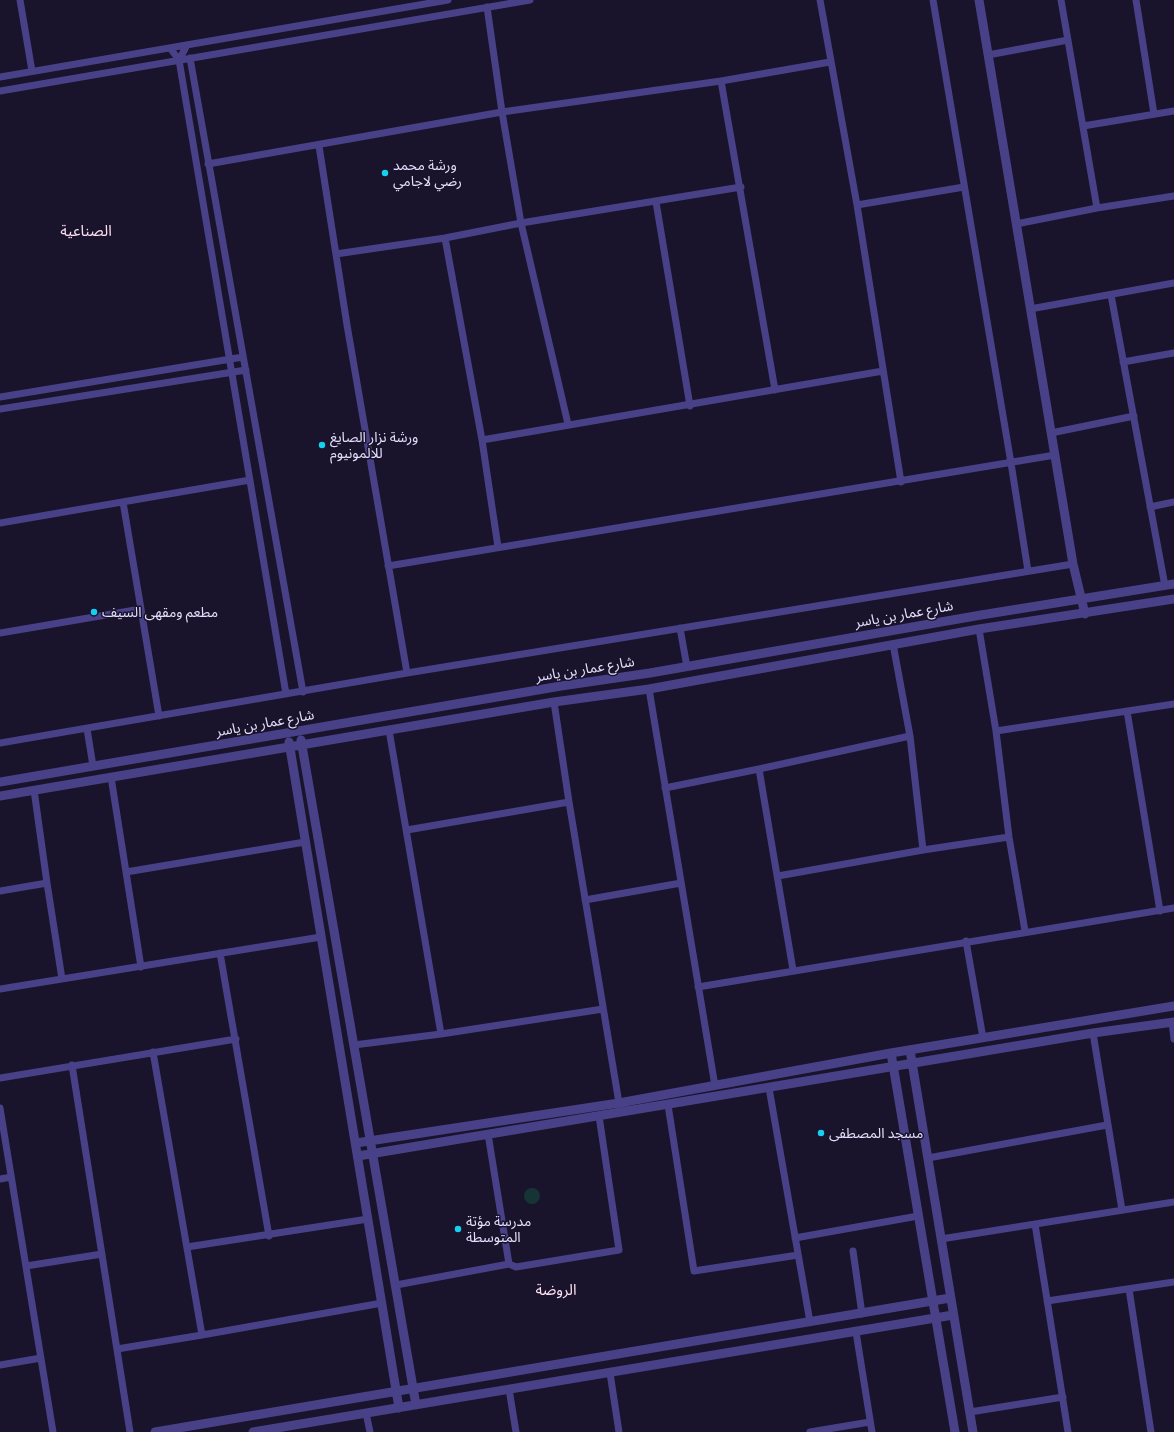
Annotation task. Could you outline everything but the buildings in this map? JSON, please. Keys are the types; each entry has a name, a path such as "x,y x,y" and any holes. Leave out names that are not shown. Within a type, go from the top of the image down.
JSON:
{"street":[{"path":"20,0 32,71"},
{"path":"0,77 417,3 448,0"},
{"path":"0,91 530,0"},
{"path":"820,0 830,62 857,204 902,482"},
{"path":"933,0 1028,571"},
{"path":"979,0 1073,564 1085,614"},
{"path":"1061,0 1097,208"},
{"path":"1136,0 1154,114"},
{"path":"487,7 502,112 521,223 568,424"},
{"path":"988,55 1068,40"},
{"path":"179,60 187,44"},
{"path":"170,48 179,60 286,694"},
{"path":"190,58 303,692"},
{"path":"208,164 319,146 502,112 721,81 830,62"},
{"path":"721,81 775,390"},
{"path":"1083,126 1174,111"},
{"path":"319,146 407,673"},
{"path":"336,254 445,238 521,223 656,202 740,186"},
{"path":"857,204 964,187"},
{"path":"1016,224 1097,208 1174,196"},
{"path":"656,202 690,406"},
{"path":"445,238 482,440 498,547"},
{"path":"1030,309 1174,283"},
{"path":"1111,295 1164,586"},
{"path":"1124,362 1174,353"},
{"path":"0,397 243,356"},
{"path":"0,409 246,370"},
{"path":"482,440 568,424 690,406 884,371"},
{"path":"1051,434 1134,416"},
{"path":"388,566 902,482 1055,455"},
{"path":"0,523 250,480"},
{"path":"123,502 159,716"},
{"path":"1150,507 1174,502"},
{"path":"0,743 407,673 1073,564"},
{"name":"شارع عمار بن ياسر","path":"0,782 687,667 913,626 1174,584"},
{"name":"شارع عمار بن ياسر","path":"0,796 554,702 649,689 979,629 1085,614 1174,599"},
{"path":"0,634 141,609"},
{"path":"680,628 687,667"},
{"path":"979,629 996,732 1009,837 1025,932"},
{"path":"893,644 910,736 922,850"},
{"path":"649,689 715,1086"},
{"path":"554,702 619,1103"},
{"path":"996,732 1174,704"},
{"path":"1127,711 1160,911"},
{"path":"86,729 93,766"},
{"path":"389,730 441,1034"},
{"path":"299,731 416,1405"},
{"path":"287,733 399,1408"},
{"path":"665,788 910,736"},
{"path":"759,769 793,970"},
{"path":"111,777 141,967"},
{"path":"34,790 62,979"},
{"path":"407,830 569,802"},
{"path":"778,876 922,850 1009,837"},
{"path":"126,872 305,842"},
{"path":"0,891 47,883"},
{"path":"585,900 681,883"},
{"path":"698,987 966,941 1174,908"},
{"path":"0,989 321,937"},
{"path":"966,941 983,1038"},
{"path":"220,954 236,1039 269,1236"},
{"path":"356,1143 619,1103 891,1053 1174,1006"},
{"path":"354,1045 441,1034 603,1009"},
{"path":"358,1156 912,1064 1093,1032 1173,1022 1174,1039"},
{"path":"1093,1032 1122,1210"},
{"path":"0,1078 236,1039"},
{"path":"910,1050 973,1432"},
{"path":"153,1052 202,1336"},
{"path":"891,1053 955,1432"},
{"path":"72,1065 130,1432"},
{"path":"768,1088 810,1322"},
{"path":"668,1104 694,1271 798,1255"},
{"path":"0,1108 53,1432"},
{"path":"396,1285 509,1264 516,1267 619,1250 599,1116"},
{"path":"928,1158 1107,1125"},
{"path":"488,1134 509,1264"},
{"path":"0,1179 11,1177"},
{"path":"941,1238 1174,1202"},
{"path":"795,1238 918,1216"},
{"path":"187,1247 269,1236 368,1219"},
{"path":"1035,1224 1068,1432"},
{"path":"852,1251 862,1314"},
{"path":"26,1266 102,1254"},
{"path":"1047,1301 1174,1282"},
{"path":"1129,1289 1151,1432"},
{"path":"155,1432 950,1298"},
{"path":"117,1349 202,1336 382,1303"},
{"path":"252,1432 287,1429 366,1413 954,1315"},
{"path":"856,1332 872,1432"},
{"path":"0,1365 41,1358"},
{"path":"610,1373 619,1432"},
{"path":"509,1390 516,1432"},
{"path":"970,1412 1063,1397"},
{"path":"366,1413 370,1432"},
{"path":"810,1432 870,1422"}],"green space":[{"path":"532,1188 538,1190 540,1196 538,1202 532,1204 526,1202 524,1196 526,1190"}],"place":[{"name":"ورشة محمد رضي لاجامي","path":"385,173"},
{"name":"ورشة نزار الصايغ للالمونيوم","path":"322,445"},
{"name":"مطعم ومقهى السيف","path":"94,612"},
{"name":"مسجد المصطفى","path":"821,1133"},
{"name":"مدرسة مؤتة المتوسطة","path":"458,1229"}],"district":[{"name":"الصناعية","path":"86,231"},
{"name":"الروضة","path":"556,1290"}]}
